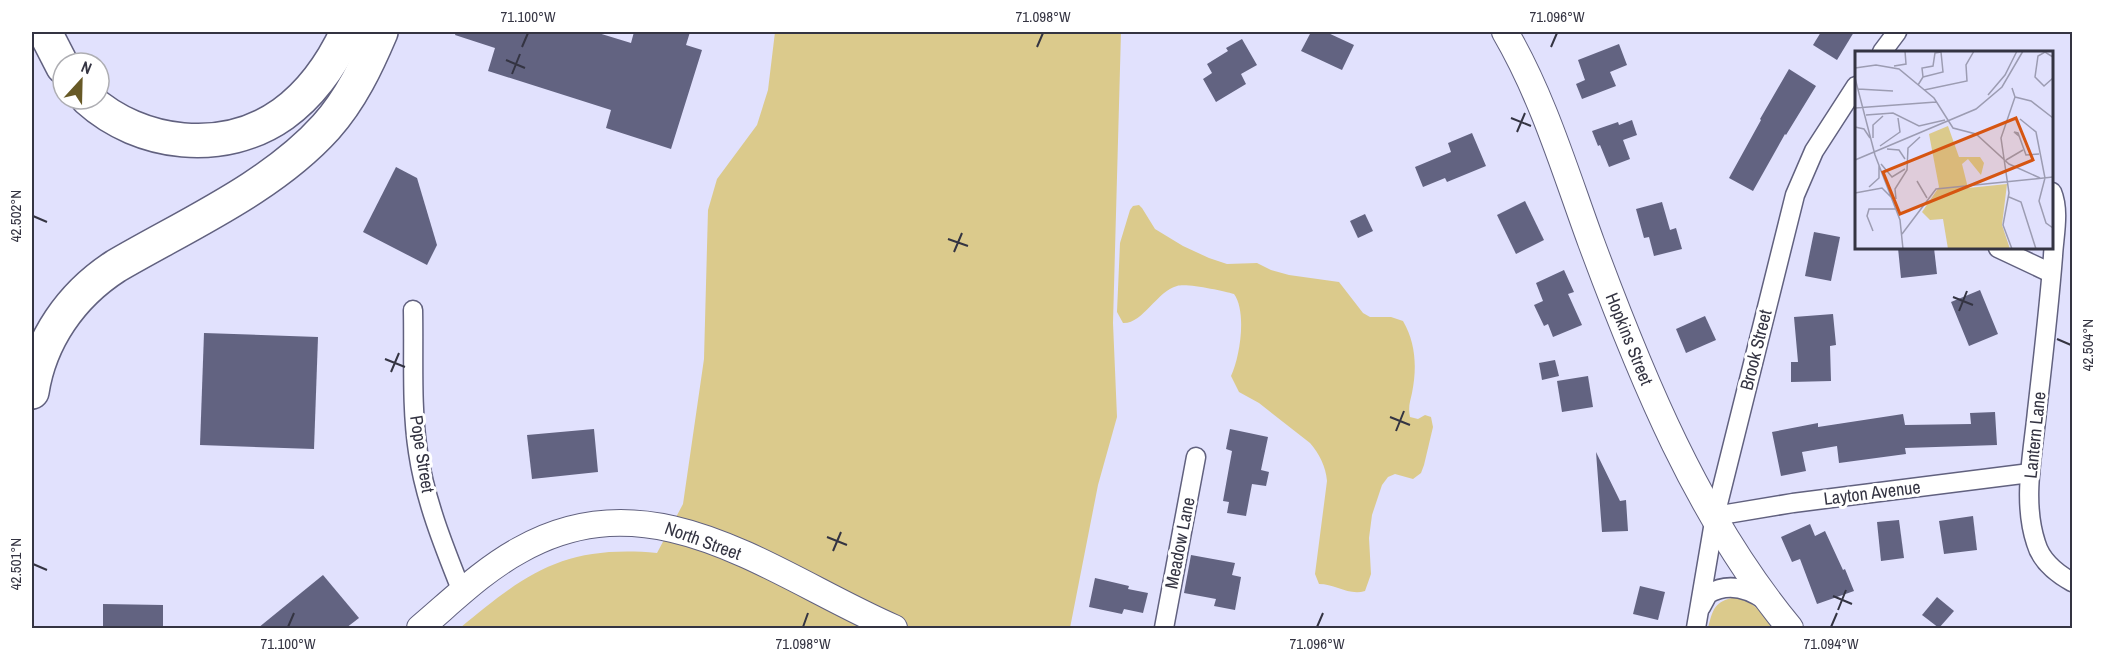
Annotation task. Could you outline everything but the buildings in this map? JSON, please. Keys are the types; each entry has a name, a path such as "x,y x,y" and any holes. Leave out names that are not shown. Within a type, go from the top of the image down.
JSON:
{"highway":[{"path":"45,32 55,51"},
{"path":"101,111 123,125 146,134 185,140 216,139 248,131 282,115 302,98 327,68 347,32"},
{"path":"32,392 37,370 56,326 79,296 98,278 116,266 262,182 289,163 326,127 342,107 367,64 381,32"}],"main road":[{"name":"Hopkins Street","path":"1505,32 1538,100 1613,301 1666,428 1736,554 1790,628"},
{"name":"North Street","path":"420,628 500,562 546,537 585,525 604,522 633,522 673,528 711,541 894,628"}],"street":[{"path":"1883,51 1897,32"},
{"name":"Brook Street","path":"1697,621 1715,516 1795,195 1822,137 1855,89"},
{"name":"Lantern Lane","path":"2053,197 2056,212 2053,249"},
{"path":"2000,249 2051,273"},
{"name":"Lantern Lane","path":"2053,249 2030,473 2029,507 2036,543 2043,558 2052,568 2073,582"},
{"name":"Pope Street","path":"414,310 414,420 418,454 434,517 462,592"},
{"name":"Meadow Lane","path":"1164,628 1196,457"},
{"name":"Layton Avenue","path":"1715,516 1793,502 2030,473"},
{"path":"1697,621 1708,594 1726,588 1748,590 1772,606"}],"shaded area":[{"path":"775,32 1121,32 1113,323 1117,417 1098,485 1070,628 460,628 506,592 549,566 597,553 657,553 683,504 704,359 708,210 717,179 757,125 768,90"},
{"path":"1139,205 1155,229 1209,258 1227,264 1257,263 1289,275 1339,282 1363,313 1370,317 1391,317 1403,321 1411,338 1414,356 1415,374 1409,410 1410,417 1418,419 1425,415 1431,417 1433,427 1421,473 1413,479 1395,474 1388,477 1382,485 1372,515 1369,538 1371,574 1365,591 1353,592 1319,584 1315,574 1327,481 1325,471 1310,443 1259,403 1239,392 1231,376 1241,335 1240,312 1234,294 1197,286 1177,286 1163,294 1137,318 1123,323 1117,312 1120,243 1130,210 1133,206"},
{"path":"1735,597 1748,601 1774,628 1708,628 1716,607 1723,601"}]}
